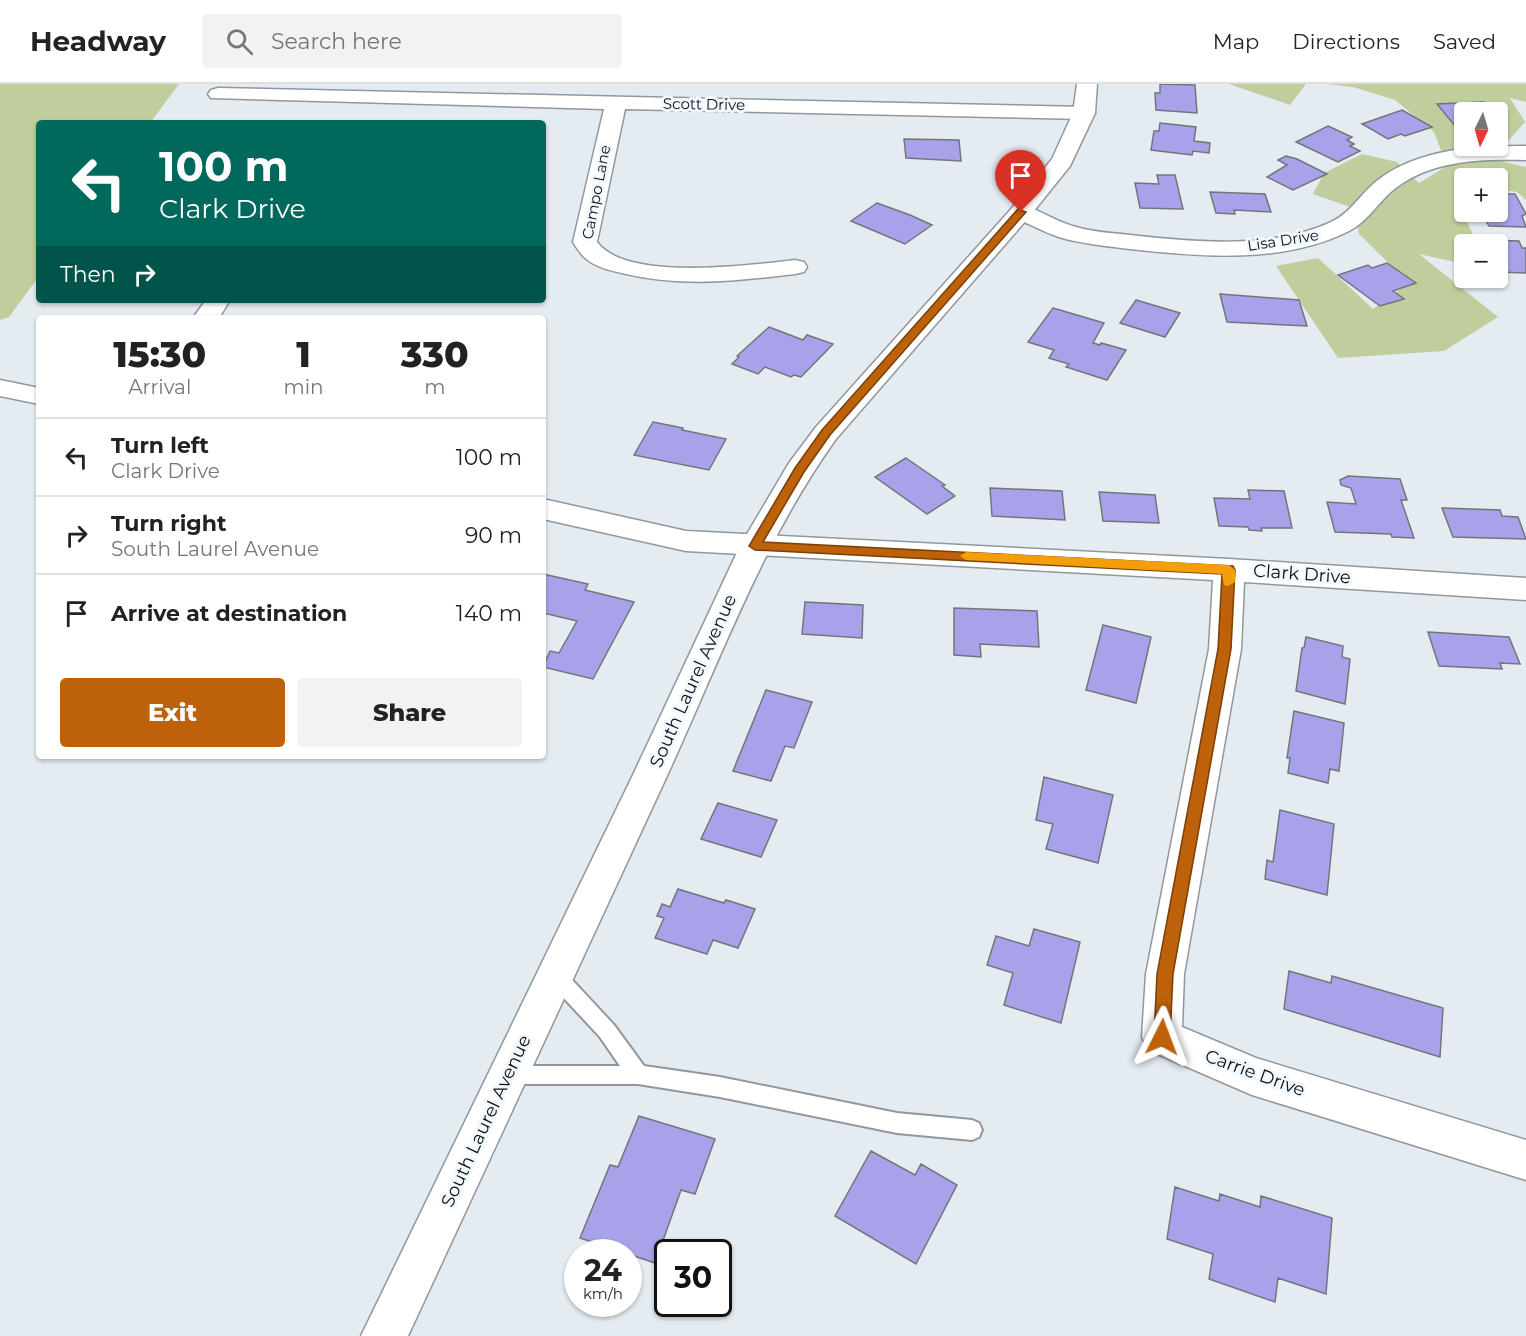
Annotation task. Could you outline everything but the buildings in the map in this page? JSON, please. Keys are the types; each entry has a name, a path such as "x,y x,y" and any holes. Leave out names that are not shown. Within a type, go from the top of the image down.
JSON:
{"street":[{"name":"Scott Drive","path":"218,94 320,105 1085,98"},
{"name":"South Laurel Avenue","path":"384,1336 650,776 755,546 799,470 826,433 1021,212 1062,161 1085,98"},
{"name":"Campo Lane","path":"617,102 609,127 585,242 588,250 611,263 682,274 708,275 795,267"},
{"name":"Lisa Drive","path":"1021,212 1067,232 1116,240 1206,247 1272,245 1313,237 1344,225 1361,213 1387,184 1406,172 1426,164 1481,153 1526,153"},
{"path":"0,388 36,395"},
{"path":"546,510 686,541 755,546"},
{"name":"Clark Drive","path":"755,546 1229,570 1526,589"},
{"name":"Carrie Drive","path":"1229,570 1225,649 1165,974 1162,1037 1252,1076 1526,1160"}],"lane":[{"path":"555,975 607,1031 638,1075"},
{"path":"508,1075 638,1075 720,1087 897,1123 972,1130"}],"green space":[{"path":"0,84 179,84 152,120 36,120 36,280 9,317 0,320"},
{"path":"1229,84 1306,84 1290,105"},
{"path":"1327,84 1526,84 1526,102 1510,98 1525,122 1508,141 1508,102 1454,102 1454,156 1495,156 1492,159 1526,167 1526,200 1517,192 1508,191 1508,168 1454,168 1454,222 1467,222 1473,234 1454,234 1454,262 1419,254 1454,282 1454,288 1462,288 1498,317 1444,351 1338,358 1276,266 1318,258 1373,309 1409,283 1359,234 1356,209 1313,194 1324,173 1362,154 1397,162 1419,183 1447,166 1434,132 1395,100 1353,87"}],"slow traffic":[{"path":"966,556 1229,570 1228,582"}],"route":[{"path":"1021,212 826,433 799,470 755,546 1229,570 1225,649 1165,974 1162,1037"}]}
